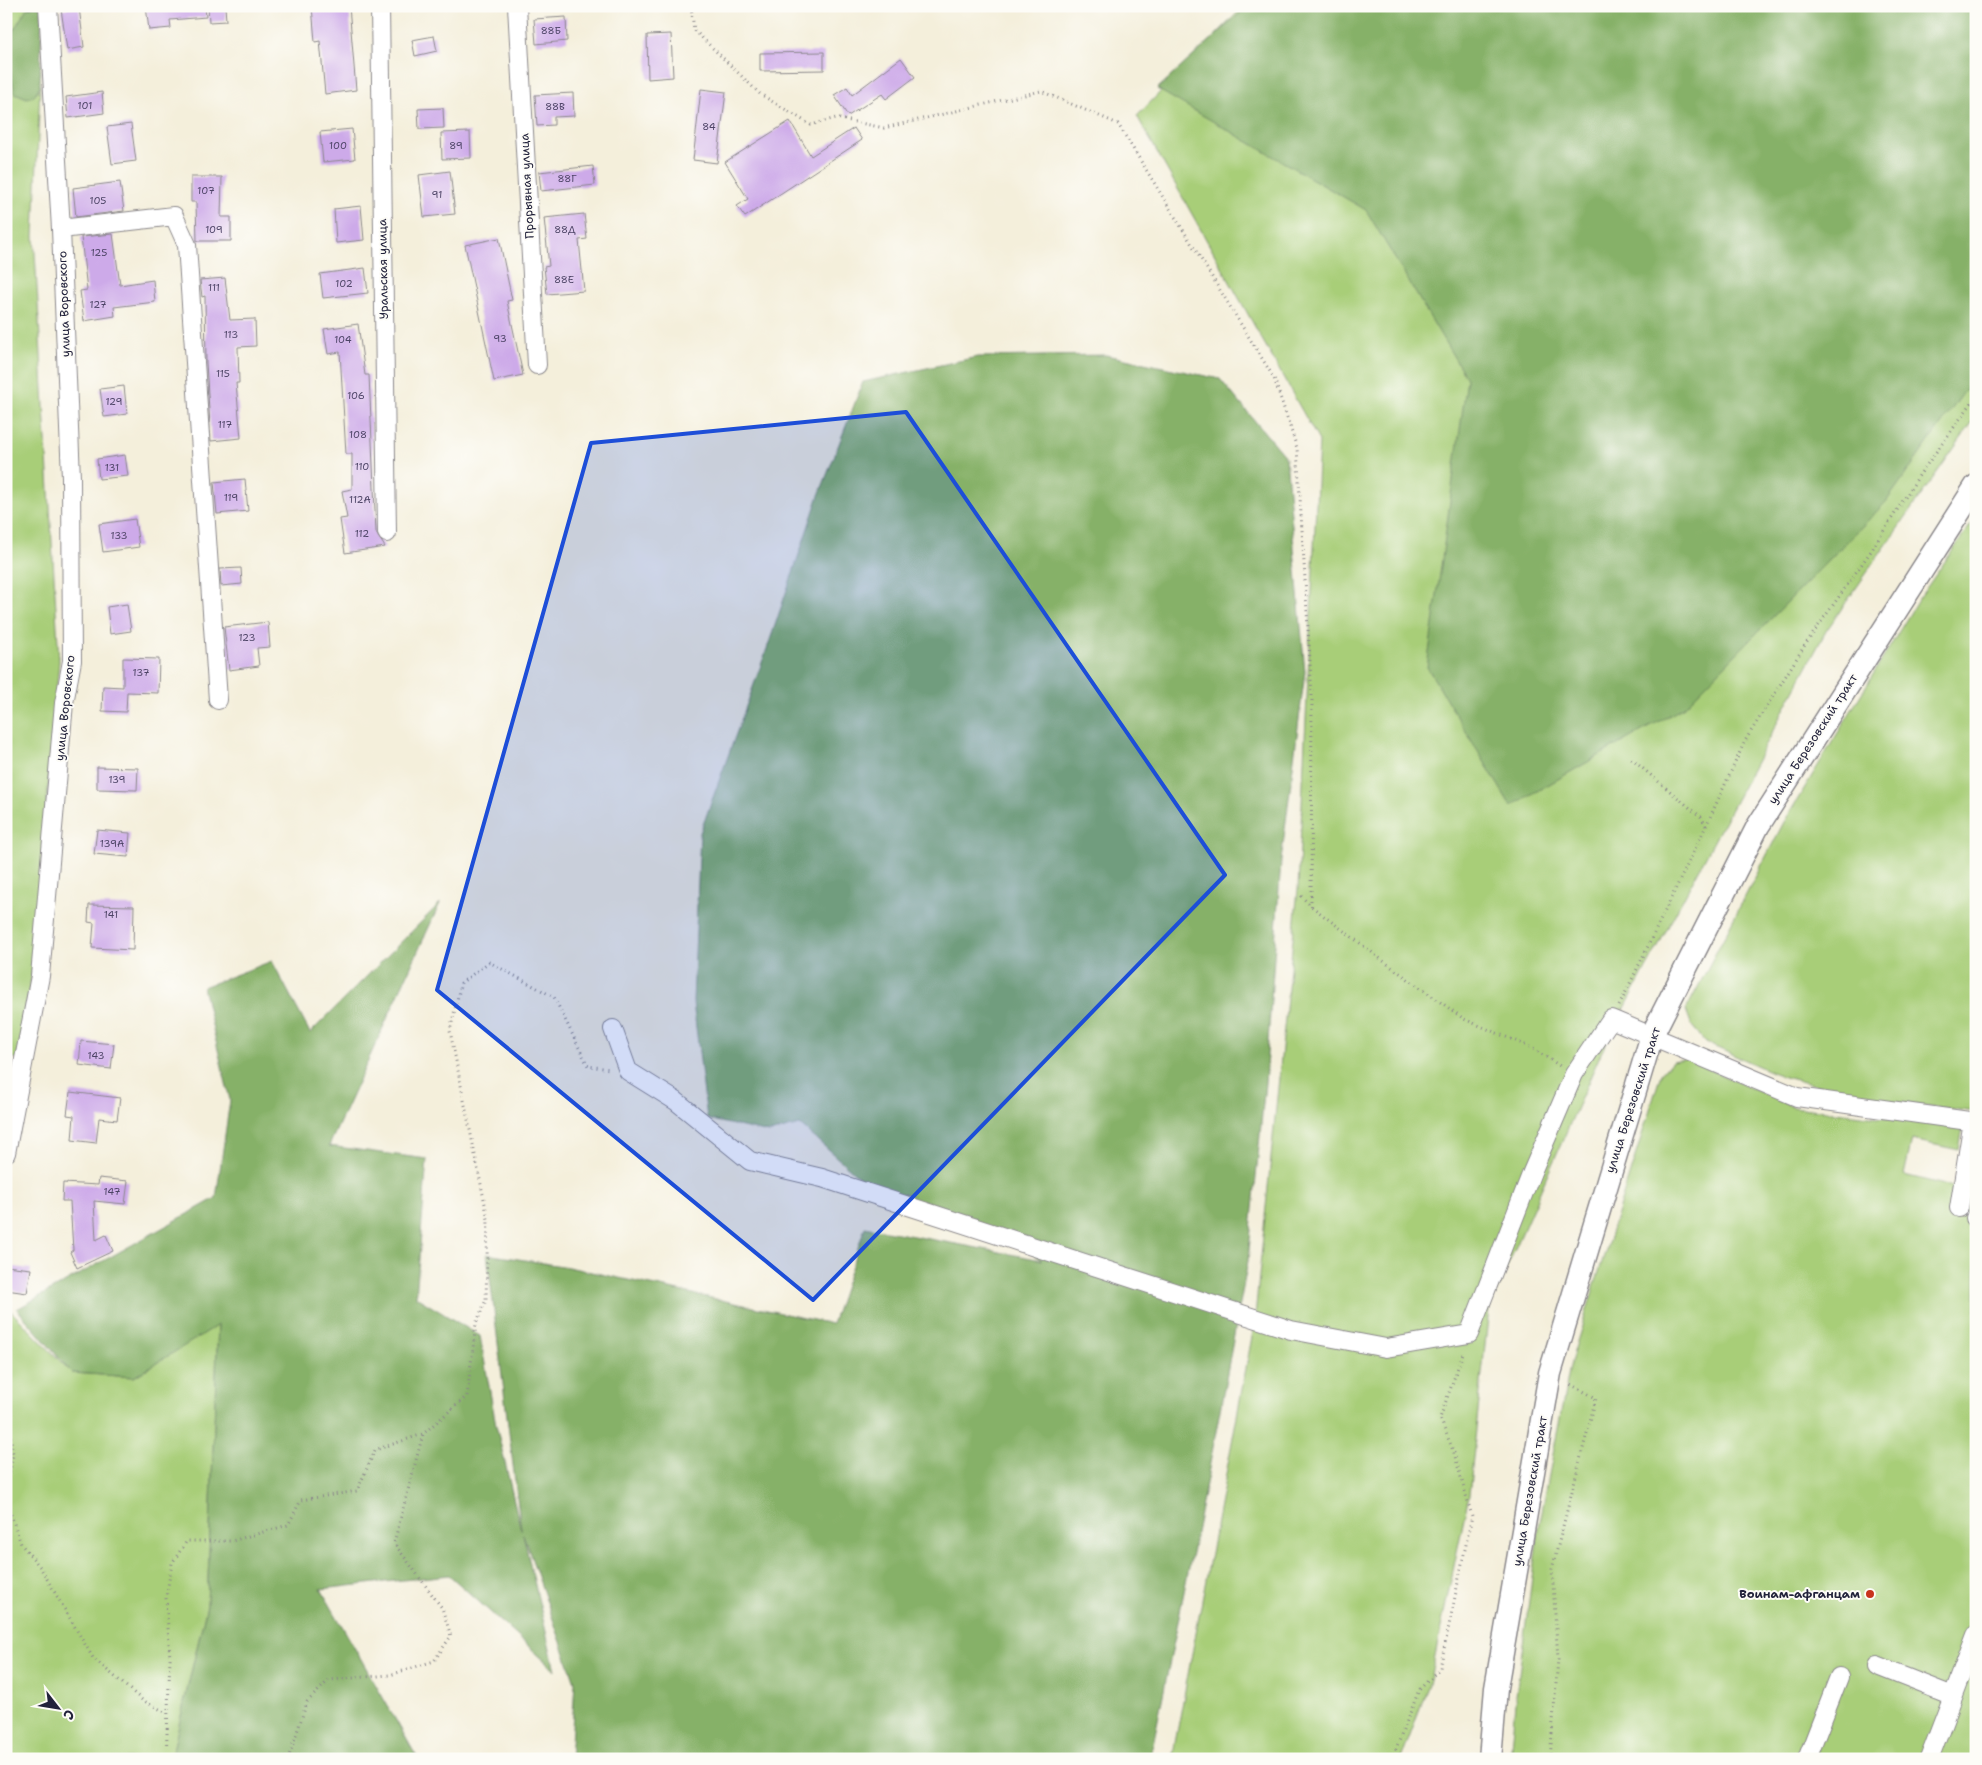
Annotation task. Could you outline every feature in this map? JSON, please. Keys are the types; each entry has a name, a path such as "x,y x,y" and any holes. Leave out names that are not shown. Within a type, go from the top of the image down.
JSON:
{"main road":[{"name":"улица Березовский тракт","path":"1490,1759 1496,1688 1550,1373 1652,1034 1758,826 1976,486"}],"street":[{"name":"улица Воровского","path":"6,1153 40,976 64,703 72,661 70,478 60,229 48,6"},
{"name":"Уральская улица","path":"380,6 387,533"},
{"name":"Прорывная улица","path":"517,6 538,365"},
{"path":"60,229 174,216 187,244 218,700"},
{"path":"613,1029 628,1070 676,1101 750,1161 822,1178 1291,1330 1386,1348 1469,1334 1532,1172 1574,1074 1611,1019 1652,1034 1797,1097 1975,1122 1958,1208"},
{"path":"1929,1759 1976,1635"},
{"path":"1878,1666 1953,1696"},
{"path":"1807,1759 1839,1677"}],"path":[{"path":"692,6 694,30 760,94 811,125 836,118 884,128 1041,91 1118,124 1274,378 1297,448 1312,694 1311,906"},
{"path":"1611,1019 1624,999 1745,741 1790,669 1871,551 1920,474 1976,397"},
{"path":"1629,757 1701,817 1706,826"},
{"path":"1301,896 1311,906 1390,966 1464,1018 1532,1048 1574,1074"},
{"path":"166,1759 170,1659 166,1598 172,1563 187,1541 232,1541 288,1526 301,1500 357,1491 375,1450 423,1434 467,1396 476,1324 486,1300 488,1219 450,1031 461,983 490,962 554,997 588,1066 628,1070"},
{"path":"1392,1759 1419,1690 1440,1668 1472,1516 1454,1452 1440,1418 1469,1334"},
{"path":"1550,1373 1596,1398 1552,1569 1558,1659 1550,1759"},
{"path":"6,1402 13,1455 6,1494"},
{"path":"288,1759 307,1702 329,1680 390,1675 434,1661 451,1636 442,1608 394,1543 423,1434"},
{"path":"6,1500 21,1544 40,1568 94,1658 142,1700 168,1712"}],"highlighted area":[{"path":"906,412 1225,875 813,1300 437,990 591,443"}],"green space":[{"path":"6,6 35,6 27,9 34,96 40,86 34,236 59,661 32,973 17,1059 6,1055"},
{"path":"35,6 42,8 40,86 34,96 27,98 15,93 9,68 9,38 27,8"},
{"path":"1244,6 1976,6 1976,417 1826,631 1601,1053 1489,1308 1469,1495 1429,1684 1401,1759 1172,1759 1254,1326 1298,889 1319,441 1137,116"},
{"path":"1248,6 1976,6 1976,375 1886,502 1684,707 1511,806 1427,667 1467,379 1366,210 1157,89"},
{"path":"1106,355 1220,379 1286,458 1305,672 1281,861 1265,1083 1248,1261 1208,1474 1150,1759 570,1759 575,1682 523,1534 555,1670 449,1575 321,1589 418,1759 171,1759 207,1605 218,1325 134,1377 72,1373 17,1309 216,1198 230,1100 203,987 272,961 310,1033 440,903 329,1146 427,1159 416,1297 480,1336 496,1425 521,1530 487,1254 568,1267 832,1324 865,1227 1042,1260 1010,1239 875,1191 800,1125 769,1133 707,1119 693,1002 700,833 768,646 818,498 863,382 977,357"},
{"path":"1976,517 1976,1112 1861,1097 1781,1076 1706,1043 1692,1026 1686,1010 1784,822 1918,600"},
{"path":"1686,1059 1793,1107 1963,1127 1959,1150 1912,1140 1904,1175 1953,1187 1949,1203 1972,1207 1973,1192 1976,1192 1976,1759 1510,1759 1515,1703 1539,1527 1571,1361 1661,1074 1672,1061"},
{"path":"6,1309 11,1311 72,1373 134,1377 218,1324 207,1605 171,1759 6,1759"}],"building":[{"path":"146,6 205,6 206,17 170,20 171,28 149,30"},
{"path":"208,6 225,6 226,21 209,22"},
{"path":"312,6 349,6 356,90 325,94 320,41 315,42"},
{"path":"79,7 84,47 67,50 61,9"},
{"path":"566,17 567,41 536,44 534,19"},
{"path":"671,34 673,77 648,79 647,35"},
{"path":"434,36 437,51 415,56 412,40"},
{"path":"824,52 824,70 760,71 760,53"},
{"path":"901,58 915,77 886,99 882,94 848,116 834,95 847,87 852,95"},
{"path":"701,89 726,92 717,163 693,160"},
{"path":"102,92 104,113 68,118 66,97"},
{"path":"573,93 574,116 554,117 554,125 537,126 535,95"},
{"path":"443,108 444,128 419,129 418,109"},
{"path":"790,121 811,156 854,128 862,140 745,217 737,206 748,199 725,162"},
{"path":"131,124 136,161 112,164 107,127"},
{"path":"352,129 355,159 323,162 320,132"},
{"path":"470,132 471,158 442,159 441,133"},
{"path":"593,166 595,185 541,191 539,172"},
{"path":"450,171 455,214 424,217 419,175"},
{"path":"191,177 222,177 221,217 231,217 231,241 197,241 196,202 191,202"},
{"path":"120,182 124,211 76,217 73,188"},
{"path":"361,206 364,240 336,243 334,209"},
{"path":"584,214 587,239 579,240 584,291 547,294 544,267 549,266 544,218"},
{"path":"113,234 120,285 153,280 155,302 114,307 115,316 84,321 80,291 87,290 81,237"},
{"path":"499,238 512,300 507,301 523,375 494,381 465,245"},
{"path":"365,268 368,293 323,298 320,274"},
{"path":"225,278 230,320 255,319 256,346 238,347 239,383 236,383 241,438 211,441 206,363 205,296 202,297 200,280"},
{"path":"358,324 365,375 369,375 376,533 385,547 345,553 340,519 347,518 342,491 352,489 352,454 346,454 340,352 328,354 324,329"},
{"path":"124,386 127,414 104,417 100,389"},
{"path":"125,455 128,476 99,479 97,459"},
{"path":"245,479 248,511 217,514 214,482"},
{"path":"135,519 139,547 103,552 99,524"},
{"path":"241,568 242,584 221,586 220,569"},
{"path":"127,604 131,631 110,634 107,607"},
{"path":"268,622 270,647 257,648 259,666 229,670 224,627"},
{"path":"123,658 159,659 158,693 127,692 126,712 102,711 103,686 123,687"},
{"path":"97,767 138,768 137,790 97,789"},
{"path":"97,830 130,833 128,857 94,854"},
{"path":"89,905 134,906 133,950 92,948 94,923 88,922"},
{"path":"81,1041 114,1044 111,1069 79,1065"},
{"path":"70,1092 120,1098 117,1120 99,1118 96,1143 72,1140 74,1116 67,1115"},
{"path":"99,1178 128,1181 125,1204 94,1201 96,1240 106,1235 113,1251 77,1268 70,1252 73,1250 70,1201 62,1201 63,1183 98,1185"},
{"path":"6,1266 31,1269 27,1293 6,1290"}],"place":[{"name":"Воинам-афганцам","path":"1870,1594"}]}
